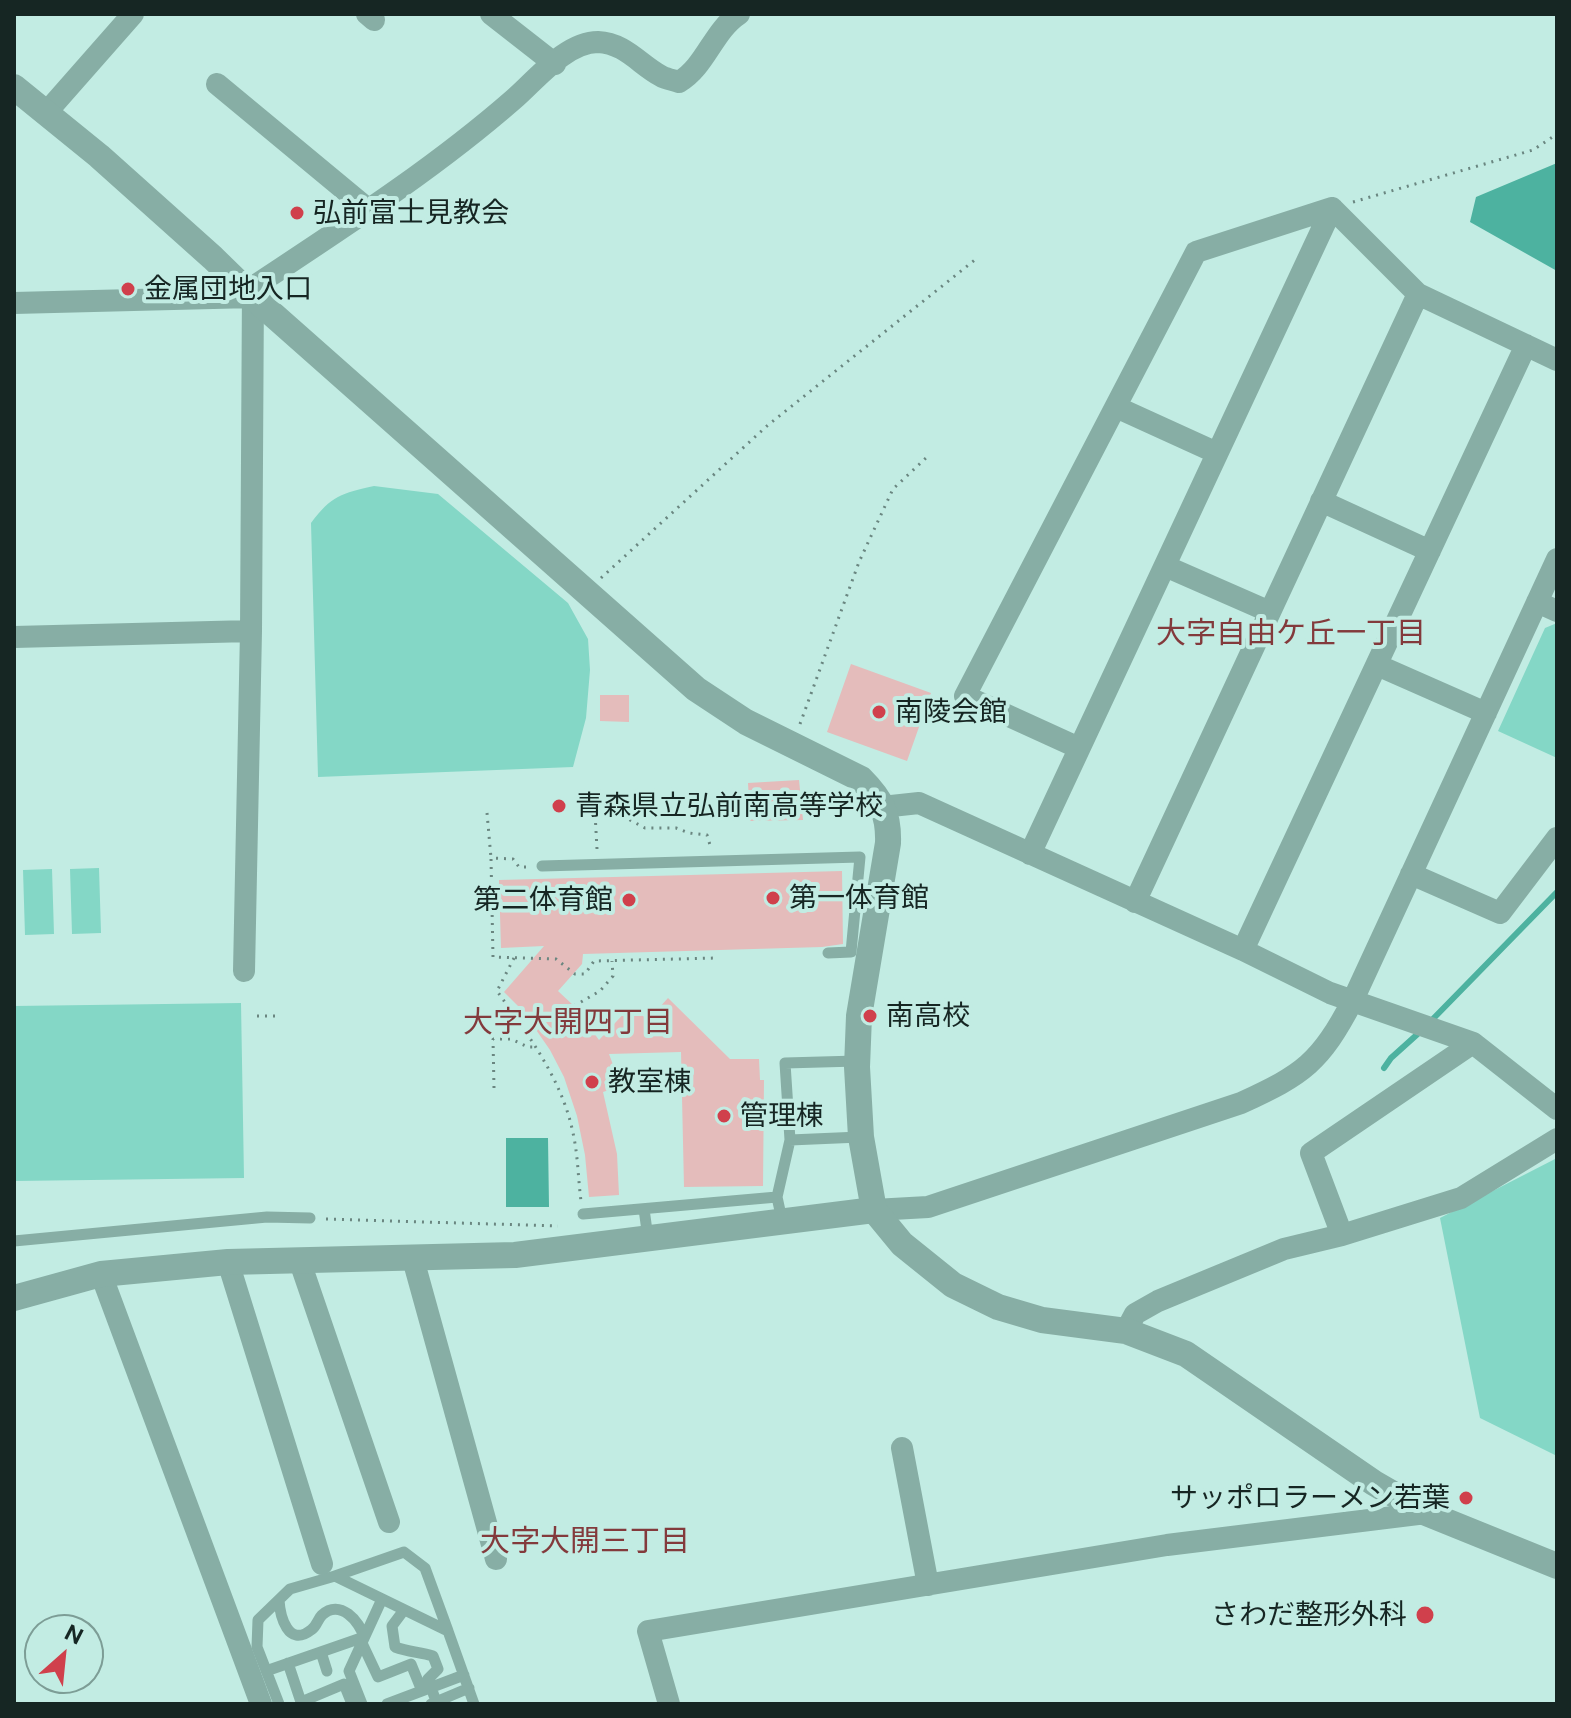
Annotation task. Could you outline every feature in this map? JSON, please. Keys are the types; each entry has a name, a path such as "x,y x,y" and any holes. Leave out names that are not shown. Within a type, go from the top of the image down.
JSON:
{"street":[{"path":"45,114 133,14"},
{"path":"491,14 555,64"},
{"path":"244,971 251,631 253,287 369,210 488,122 555,64 583,45 599,42 617,46 661,76 679,82 691,74 719,33 739,14"},
{"path":"217,84 369,210"},
{"path":"14,87 99,156 253,297 696,689 746,722 861,779 875,792 889,823 888,843 866,908 857,1061 861,1137 874,1210 902,1244 953,1285 998,1307 1042,1320 1126,1331 1186,1354 1374,1483 1426,1513 1557,1566"},
{"path":"1332,208 1418,294 1557,360"},
{"path":"1079,748 965,696 1196,252 1332,208"},
{"path":"1030,854 1332,208"},
{"path":"1135,902 1418,294"},
{"path":"14,303 253,297"},
{"path":"1243,950 1526,345"},
{"path":"1116,407 1217,453"},
{"path":"1321,501 1430,551"},
{"path":"14,1297 101,1274 228,1262 515,1255 648,1238 780,1209 928,1207 1241,1103 1275,1087 1306,1068 1337,1031 1486,713 1547,606 1557,559"},
{"path":"1165,566 1270,612"},
{"path":"14,637 251,631"},
{"path":"1377,665 1486,713"},
{"path":"882,807 919,803 1243,950 1330,993 1473,1043 1557,1109"},
{"path":"1411,874 1500,913 1557,838"},
{"path":"1342,1235 1311,1153 1473,1043"},
{"path":"1126,1331 1135,1314 1158,1301 1284,1249 1342,1235 1461,1198 1557,1139"},
{"path":"299,1259 389,1522"},
{"path":"413,1259 496,1559"},
{"path":"228,1262 328,1570"},
{"path":"101,1274 261,1704"},
{"path":"902,1448 928,1585"},
{"path":"669,1704 648,1631 1167,1545 1426,1513"}],"lane":[{"path":"542,866 860,857 866,908 851,952 828,953"},
{"path":"583,1214 644,1209 780,1209 790,1140 785,1063 857,1061"},
{"path":"790,1140 861,1137"},
{"path":"644,1209 648,1238"},
{"path":"14,1241 267,1217 310,1218"},
{"path":"279,1704 257,1647 258,1620 290,1589 328,1570 404,1552 425,1568 474,1704"},
{"path":"328,1570 448,1631"},
{"path":"362,1704 349,1671 382,1599"},
{"path":"279,1600 281,1619 286,1629 295,1634 306,1634 331,1610 345,1612 360,1622 363,1640 378,1677 411,1664 434,1703 469,1688"},
{"path":"404,1610 392,1626 395,1647 433,1656 438,1669 428,1679 426,1689"},
{"path":"266,1671 363,1640"},
{"path":"321,1652 327,1671"},
{"path":"288,1663 301,1702 344,1684 352,1704"},
{"path":"387,1704 464,1675"}],"path":[{"path":"1332,208 1533,150 1557,134"},
{"path":"586,591 768,425 976,259"},
{"path":"792,746 859,562 893,489 927,457"},
{"path":"487,813 493,957 556,959 575,974 585,974 594,961 718,958"},
{"path":"598,865 595,813 619,814 645,828 676,828 710,837"},
{"path":"491,858 513,859 519,867 542,866"},
{"path":"514,958 497,991 538,1047 559,1091 573,1132 583,1214"},
{"path":"574,1006 600,991 613,976 612,961"},
{"path":"257,1016 277,1016"},
{"path":"494,1088 493,1039 511,1039 528,1047 538,1047"},
{"path":"310,1218 565,1226"}],"shaded area":[{"path":"1557,163 1557,271 1470,222 1476,197"},
{"path":"374,486 438,494 568,603 588,639 590,670 586,718 573,767 318,777 311,523 338,497"},
{"path":"1557,623 1557,758 1498,731 1545,628"},
{"path":"99,868 101,933 72,934 70,869"},
{"path":"52,869 54,934 25,935 23,870"},
{"path":"241,1003 244,1178 14,1181 14,1006"},
{"path":"506,1138 548,1138 549,1207 506,1207"},
{"path":"1557,1158 1557,1456 1480,1418 1440,1218"}],"building":[{"name":"南陵会館","path":"851,664 931,693 907,761 827,732"},
{"path":"600,695 629,695 629,722 600,721"},
{"path":"799,780 803,820 750,821 748,783"},
{"path":"842,871 843,944 583,954 582,964 558,991 574,1006 599,1040 631,1006 648,1020 668,998 730,1059 759,1059 760,1080 764,1080 763,1186 684,1187 681,1052 609,1054 621,1086 603,1092 617,1154 619,1195 589,1197 577,1116 564,1077 523,1011 504,992 544,946 501,948 499,880"}],"waterway":[{"path":"1429,1023 1557,892"},
{"path":"1384,1068 1421,1031"}],"place":[{"name":"弘前富士見教会","path":"297,213"},
{"name":"金属団地入口","path":"128,289"},
{"name":"南陵会館","path":"879,712"},
{"name":"青森県立弘前南高等学校","path":"559,806"},
{"name":"第一体育館","path":"773,898"},
{"name":"第二体育館","path":"629,900"},
{"name":"南高校","path":"870,1016"},
{"name":"教室棟","path":"592,1082"},
{"name":"管理棟","path":"724,1116"},
{"name":"サッポロラーメン若葉","path":"1466,1498"},
{"name":"さわだ整形外科","path":"1425,1615"}],"district":[{"name":"大字自由ケ丘一丁目","path":"1291,634"},
{"name":"大字大開四丁目","path":"568,1023"},
{"name":"大字大開三丁目","path":"585,1542"}]}
